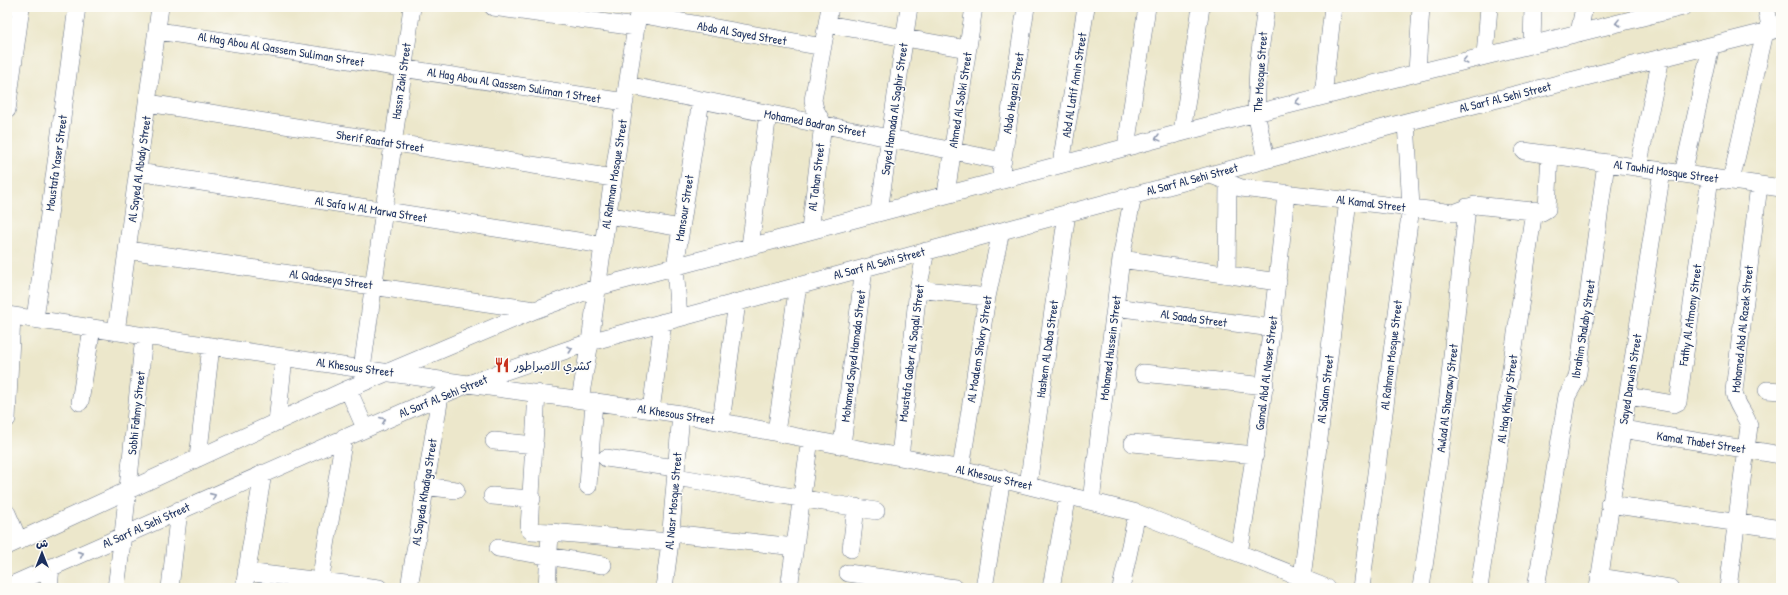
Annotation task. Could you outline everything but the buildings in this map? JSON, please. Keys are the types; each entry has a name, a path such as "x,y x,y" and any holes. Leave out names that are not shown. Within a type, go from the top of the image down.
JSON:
{"street":[{"path":"7,110 22,7"},
{"name":"Moustafa Yaser Street","path":"35,319 77,7"},
{"name":"Al Sayed Al Abady Street","path":"116,332 158,31 160,7"},
{"name":"Hassn Zaki Street","path":"362,368 412,7"},
{"name":"Abdo Al Sayed Street","path":"492,7 638,16 823,47"},
{"path":"823,124 815,109 813,100 830,7"},
{"name":"Sayed Hamada Al Saghir Street","path":"880,212 909,7"},
{"name":"Ahmed Al Sobki Street","path":"946,194 974,7"},
{"name":"Abdo Hegazi Street","path":"1000,180 1026,7"},
{"name":"Abd Al Latif Amin Street","path":"1061,164 1086,7"},
{"path":"1126,147 1147,7"},
{"path":"1182,132 1201,7"},
{"name":"The Mosque Street","path":"1266,7 1258,66 1256,113 1266,159"},
{"path":"1323,96 1333,7"},
{"path":"1417,72 1421,7"},
{"path":"1485,56 1489,7"},
{"path":"1532,44 1533,7"},
{"path":"1579,33 1584,7"},
{"path":"7,513 13,544 348,389 535,310 598,287 1182,132 1417,72 1683,7"},
{"path":"1731,180 1772,30 1766,7"},
{"name":"Al Rahman Mosque Street","path":"588,486 587,400 590,342 607,215 638,16"},
{"path":"827,24 967,49"},
{"name":"Al Sarf Al Sehi Street","path":"7,587 344,437 440,396 471,383 590,342 1406,122 1772,30"},
{"name":"Al Hag Abou Al Qassem Suliman Street","path":"158,31 403,68"},
{"path":"1683,174 1711,46"},
{"path":"1638,167 1661,58"},
{"name":"Al Hag Abou Al Qassem Suliman 1 Street","path":"403,68 625,102"},
{"name":"Mohamed Badran Street","path":"627,85 1003,161"},
{"name":"Mansour Street","path":"651,410 671,319 675,266 701,100"},
{"name":"Sherif Raafat Street","path":"148,103 613,178"},
{"path":"750,246 768,114"},
{"name":"Al Rahman Mosque Street","path":"1361,588 1411,207 1406,122"},
{"name":"Al Tahan Street","path":"810,230 823,124"},
{"name":"Al Tawhid Mosque Street","path":"1524,151 1781,188"},
{"path":"1534,210 1544,212 1547,209 1550,154"},
{"name":"Ibrahim Shalaby Street","path":"1536,588 1567,396 1576,380 1578,372 1606,162"},
{"name":"Sayed Darwish Street","path":"1598,583 1609,504 1628,396 1662,171"},
{"name":"Al Safa W Al Marwa Street","path":"138,172 603,246"},
{"name":"Al Kamal Street","path":"1209,175 1216,176 1241,188 1454,212 1475,205 1534,210"},
{"name":"Fathy Al Atmony Street","path":"1628,396 1674,404 1678,402 1710,178"},
{"path":"1227,275 1228,183"},
{"name":"Mohamed Abd Al Razek Street","path":"1728,588 1749,426 1746,416 1737,406 1734,391 1759,185"},
{"name":"Gamal Abd Al Naser Street","path":"1239,553 1265,386 1278,282 1286,193"},
{"name":"Mohamed Hussein Street","path":"1091,501 1121,259 1133,195"},
{"name":"Al Salam Street","path":"1302,578 1348,200"},
{"name":"Awlad Al Shaarawy Street","path":"1421,588 1448,396 1467,207"},
{"name":"Al Hag Khairy Street","path":"1479,588 1534,210"},
{"name":"Hashem Al Daba Street","path":"1028,485 1067,213"},
{"path":"607,215 681,228"},
{"name":"Al Moalem Shokry Street","path":"962,469 987,297 1001,230"},
{"name":"Al Qadeseya Street","path":"128,250 535,310"},
{"name":"Moustafa Gaber Al Saqali Street","path":"900,457 918,289 926,251"},
{"path":"1121,259 1278,282"},
{"name":"Mohamed Sayed Hamada Street","path":"842,445 864,268"},
{"path":"776,432 798,285"},
{"path":"918,289 987,297"},
{"path":"721,422 737,302"},
{"name":"Al Saada Street","path":"1115,307 1272,328"},
{"path":"7,419 10,315"},
{"name":"Al Khesous Street","path":"10,315 284,357 681,414 962,469 1137,513 1327,588"},
{"path":"80,402 92,328"},
{"name":"Sobhi Fahmy Street","path":"116,588 144,336"},
{"path":"198,458 211,346"},
{"path":"277,422 284,357"},
{"path":"1143,373 1265,386"},
{"path":"348,389 365,428"},
{"path":"538,393 530,530 795,547"},
{"name":"Al Sayeda Khadiga Street","path":"409,588 424,486 440,396"},
{"name":"Al Nasr Mosque Street","path":"664,588 671,538 681,414"},
{"name":"Kamal Thabet Street","path":"1622,429 1781,455"},
{"path":"320,584 344,437"},
{"path":"789,588 810,439"},
{"path":"494,441 535,445"},
{"path":"1133,443 1255,455"},
{"path":"606,458 802,498 876,511"},
{"path":"263,473 245,580 379,588"},
{"path":"984,588 1002,478"},
{"path":"424,486 456,490"},
{"path":"1051,588 1068,495"},
{"path":"492,496 532,500"},
{"path":"1609,504 1781,530"},
{"path":"852,549 856,507"},
{"path":"170,588 179,510"},
{"path":"1121,588 1137,513"},
{"path":"547,588 550,532"},
{"path":"498,548 603,565"},
{"path":"49,588 51,567"},
{"path":"848,573 955,588"},
{"path":"1598,583 1670,588"}],"place":[{"name":"كشري الامبراطور","path":"502,365"}]}
